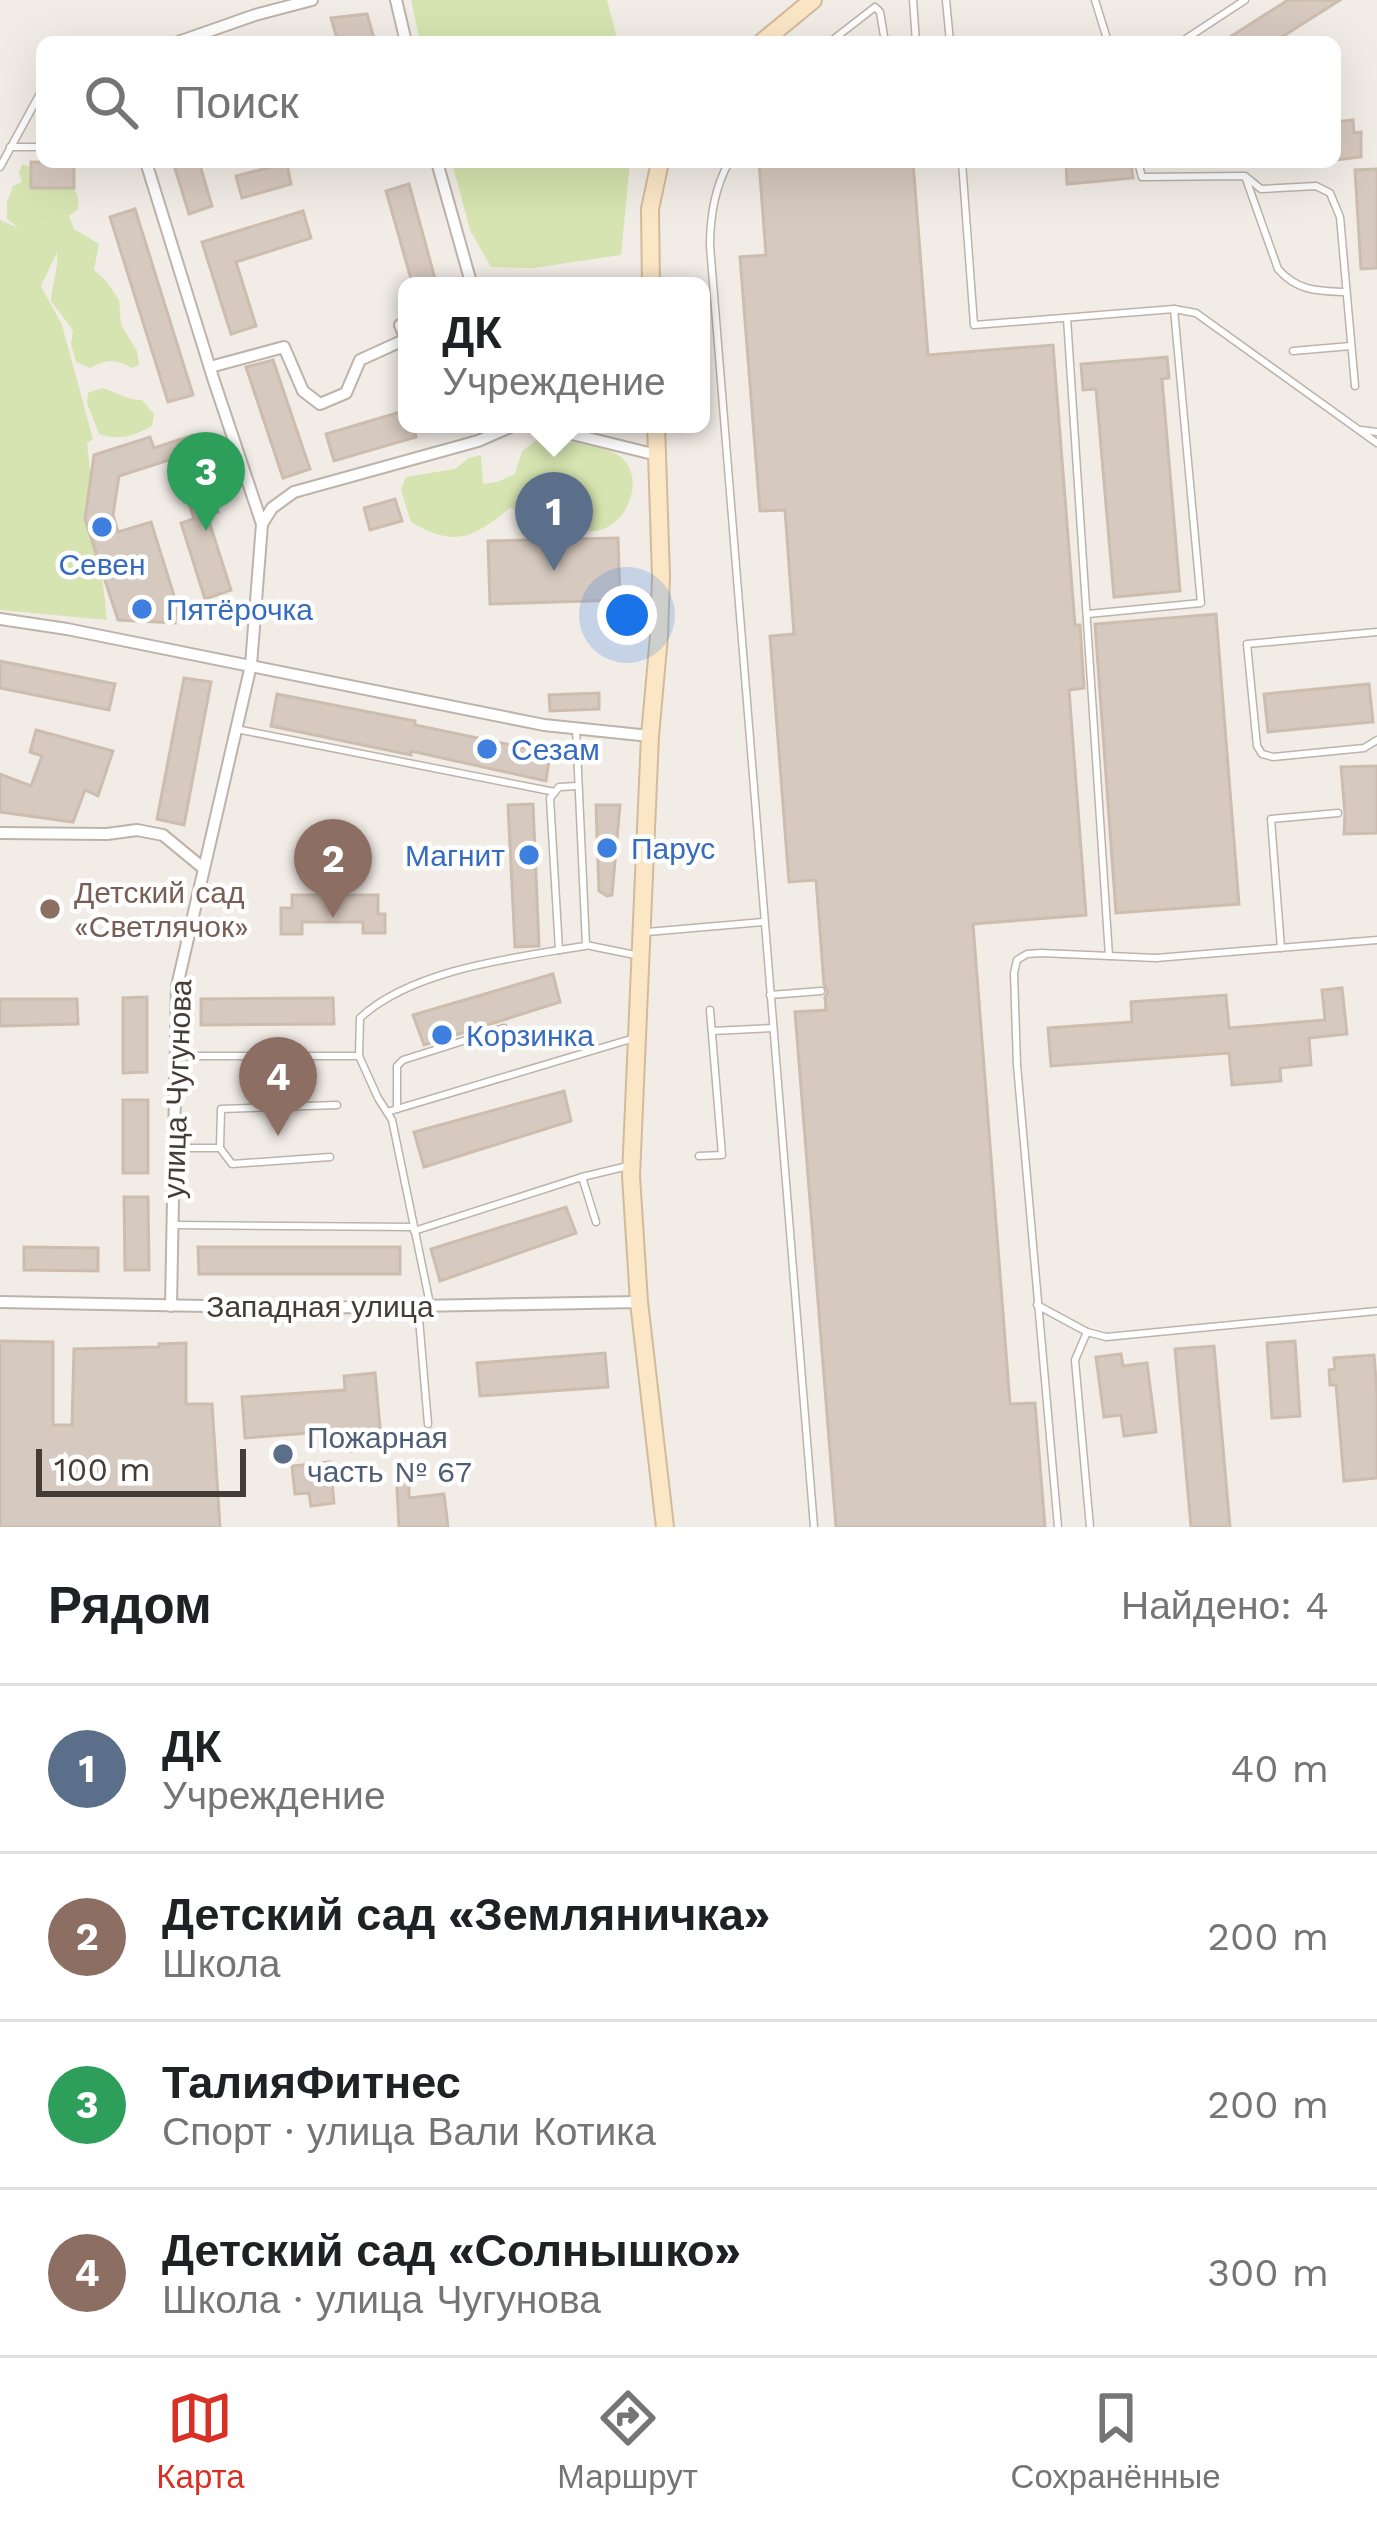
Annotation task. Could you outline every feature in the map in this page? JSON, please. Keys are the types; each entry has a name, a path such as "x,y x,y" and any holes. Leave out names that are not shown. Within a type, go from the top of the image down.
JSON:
{"main road":[{"path":"768,36 812,0"},
{"path":"651,277 650,209 659,168"},
{"path":"656,433 661,576 650,736 632,1220 665,1527"}],"street":[{"path":"195,36 312,0"},
{"path":"396,0 405,36"},
{"path":"148,168 262,524"},
{"path":"438,168 469,277"},
{"path":"210,367 284,346 304,391 320,404 346,393 360,360 398,343"},
{"path":"262,524 272,508 294,492 495,433"},
{"path":"568,433 657,455"},
{"name":"улица Чугунова","path":"171,1306 177,986 251,664 262,524"},
{"path":"0,619 67,628 544,725 650,736"},
{"path":"0,833 136,830 163,835 203,868"},
{"name":"Западная улица","path":"0,1302 424,1307 639,1302"}],"lane":[{"path":"913,0 916,36"},
{"path":"946,0 949,36"},
{"path":"1095,0 1106,36"},
{"path":"1189,36 1245,0"},
{"path":"838,36 875,8 884,36"},
{"path":"0,166 36,103"},
{"path":"10,147 36,147"},
{"path":"726,168 710,219 710,246 814,1527"},
{"path":"962,168 974,326 1174,309 1196,314 1377,443"},
{"path":"1140,168 1142,177 1245,176 1261,189 1316,186 1330,193 1340,218 1355,386"},
{"path":"1245,176 1278,269 1288,281 1310,291 1345,292"},
{"path":"1088,614 1201,603 1174,309"},
{"path":"1067,318 1109,956"},
{"path":"1293,351 1352,346"},
{"path":"1358,429 1377,432"},
{"path":"1377,632 1247,644 1257,746 1262,754 1273,757 1364,748 1377,740"},
{"path":"576,728 586,945"},
{"path":"236,729 555,792"},
{"path":"559,950 550,797 559,788 578,786"},
{"path":"1281,948 1271,819 1338,813"},
{"path":"642,932 763,922"},
{"path":"1058,1527 1017,1065 1017,960 1027,955 1156,958 1377,940"},
{"path":"428,1424 424,1307 414,1229 392,1120 359,1056 360,1018 379,1000 478,962 586,945 641,956"},
{"path":"770,995 821,991"},
{"path":"699,1156 722,1155 710,1010"},
{"path":"397,1108 397,1066 403,1060 504,1028"},
{"path":"712,1031 772,1028"},
{"path":"387,1112 637,1037"},
{"path":"174,1056 359,1056"},
{"path":"330,1157 232,1164 220,1148 220,1109 337,1105"},
{"path":"173,1148 220,1148"},
{"path":"172,1225 414,1229 632,1165"},
{"path":"582,1177 596,1222"},
{"path":"1037,1305 1106,1337 1377,1311"},
{"path":"1087,1332 1075,1360 1090,1527"}],"green space":[{"path":"411,0 607,0 616,36 419,36"},
{"path":"22,164 31,168 32,188 74,188 78,209 69,216 74,229 99,244 94,270 119,300 121,325 137,351 139,365 132,368 106,362 90,368 76,362 73,330 51,301 57,252 41,286 62,325 93,439 87,443 107,620 0,610 0,220 19,228 7,219 7,202 13,186 22,182"},
{"path":"454,168 629,168 621,255 533,268 491,267 470,230"},
{"path":"102,388 142,400 154,414 152,426 126,436 99,434 87,403 88,393"},
{"path":"542,436 604,449 627,464 632,476 629,502 613,524 588,531 510,508 463,536 440,535 411,522 401,490 406,477 455,469 481,455 483,484 497,482 515,474 522,451"}],"building":[{"path":"1288,0 1340,0 1283,36 1231,36"},
{"path":"367,14 373,36 336,36 331,18"},
{"path":"1353,120 1354,133 1361,132 1361,157 1341,159 1341,121"},
{"path":"31,162 36,162 36,168 74,168 74,188 31,188"},
{"path":"175,168 201,168 212,206 189,214"},
{"path":"288,168 291,184 242,198 236,176"},
{"path":"759,168 913,168 928,355 1053,345 1084,688 1069,690 1086,915 973,924 1010,1404 1035,1403 1045,1527 836,1527 795,1012 826,1010 828,992 816,880 789,882 770,636 794,634 785,510 760,511 740,257 766,255"},
{"path":"1066,168 1132,168 1133,178 1067,184"},
{"path":"1377,169 1377,268 1361,269 1355,170"},
{"path":"409,184 435,277 410,277 386,191"},
{"path":"135,209 193,395 168,402 110,217"},
{"path":"303,211 311,238 236,262 256,326 231,334 202,242"},
{"path":"1167,357 1169,378 1162,379 1180,591 1114,597 1096,389 1083,390 1081,364"},
{"path":"273,360 310,469 283,478 246,367"},
{"path":"398,413 398,433 415,433 416,437 334,461 326,434"},
{"name":"Севен","path":"194,435 218,512 207,515 231,590 205,599 181,523 194,519 175,458 119,476 113,515 118,532 151,522 176,602 175,623 118,620 85,519 94,455 150,437 154,448"},
{"path":"395,499 402,521 370,530 364,508"},
{"path":"618,538 620,600 490,604 488,541"},
{"path":"1216,614 1239,904 1116,913 1095,624"},
{"path":"0,661 115,684 109,710 0,688"},
{"path":"184,678 211,682 184,825 157,819"},
{"path":"1369,684 1373,722 1268,732 1264,694"},
{"path":"599,693 599,709 550,711 549,695"},
{"path":"277,694 550,753 546,781 271,726"},
{"path":"36,730 113,751 98,796 85,790 73,822 0,812 0,774 31,786 42,756 30,752"},
{"path":"1377,766 1377,833 1344,834 1341,767"},
{"path":"533,804 539,946 515,947 508,805"},
{"name":"Парус","path":"596,805 620,805 612,895 607,896 599,891"},
{"path":"292,895 378,895 385,933 363,933 363,922 302,922 302,934 281,934 281,908 292,908"},
{"path":"553,974 560,1002 424,1045 413,1015"},
{"path":"1342,988 1347,1034 1309,1038 1311,1065 1280,1068 1281,1081 1232,1085 1229,1053 1051,1066 1048,1028 1132,1022 1131,1002 1226,995 1229,1028 1325,1020 1322,990"},
{"path":"147,997 147,1072 123,1073 123,998"},
{"path":"333,998 334,1024 201,1025 201,999"},
{"path":"0,999 77,999 78,1024 0,1026"},
{"path":"564,1091 571,1121 424,1167 414,1132"},
{"path":"123,1100 148,1100 148,1173 123,1173"},
{"path":"124,1197 148,1197 149,1270 125,1270"},
{"path":"566,1207 576,1233 440,1281 431,1249"},
{"path":"24,1247 98,1248 98,1271 24,1270"},
{"path":"198,1247 400,1247 400,1274 199,1274"},
{"path":"0,1341 53,1342 53,1425 72,1425 74,1349 186,1343 186,1404 212,1404 220,1527 0,1527"},
{"path":"1295,1341 1300,1416 1272,1418 1267,1343"},
{"path":"1214,1346 1230,1527 1191,1527 1175,1349"},
{"path":"605,1353 608,1387 480,1396 477,1363"},
{"path":"1121,1354 1123,1366 1147,1363 1156,1432 1124,1436 1121,1415 1104,1417 1096,1357"},
{"path":"1374,1355 1377,1478 1344,1481 1336,1385 1330,1385 1329,1370 1335,1369 1334,1358"},
{"path":"375,1373 382,1448 351,1451 349,1430 245,1438 242,1397 345,1390 344,1376"},
{"path":"330,1462 334,1503 311,1506 309,1493 295,1494 292,1466"},
{"path":"409,1468 409,1498 444,1494 448,1527 399,1527 396,1469"}],"place":[{"name":"Севен","path":"102,527"},
{"name":"ТалияФитнес","path":"206,531"},
{"name":"ДК","path":"554,571"},
{"name":"Пятёрочка","path":"142,609"},
{"name":"Сезам","path":"487,749"},
{"name":"Парус","path":"607,848"},
{"name":"Магнит","path":"529,855"},
{"name":"Детский сад «Светлячок»","path":"50,909"},
{"name":"Детский сад «Земляничка»","path":"333,918"},
{"name":"Корзинка","path":"442,1035"},
{"name":"Детский сад «Солнышко»","path":"278,1136"},
{"name":"Пожарная часть № 67","path":"283,1454"}]}
